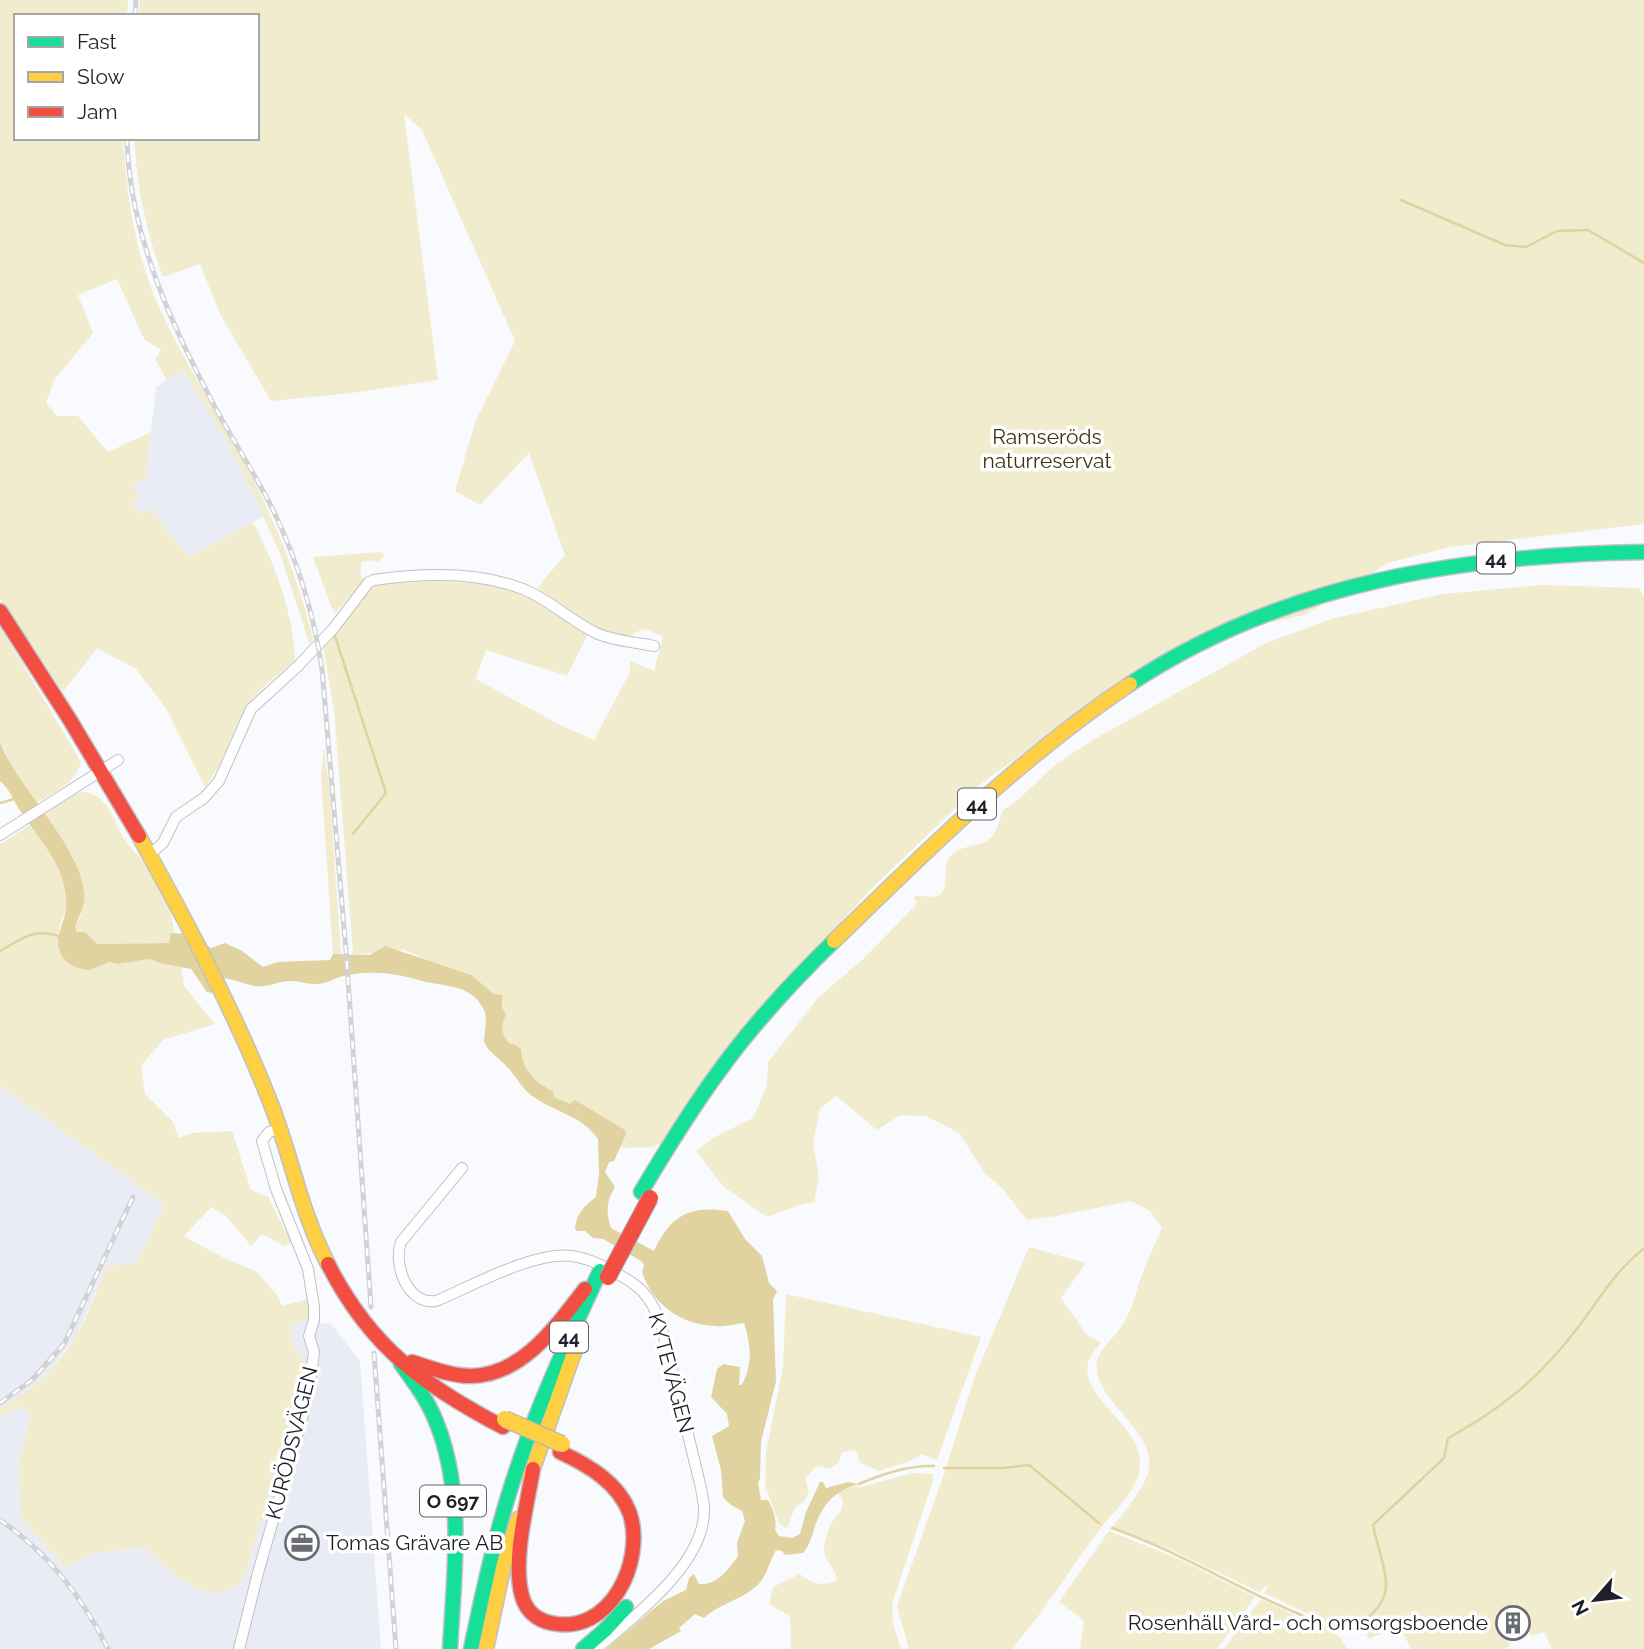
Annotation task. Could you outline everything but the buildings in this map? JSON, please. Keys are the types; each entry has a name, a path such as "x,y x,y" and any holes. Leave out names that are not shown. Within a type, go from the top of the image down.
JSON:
{"main road":[{"name":"44","path":"471,1649 491,1559 520,1463 566,1343 681,1127 734,1050 801,975 981,800 1057,736 1135,680 1252,620 1288,606 1371,579 1499,558 1644,550"},
{"name":"44","path":"645,1195 742,1057 806,982 988,806 1064,742 1140,687 1182,662 1255,628 1338,598 1375,588 1431,576 1500,566 1583,561 1644,561"},
{"name":"O 697","path":"0,611 101,771 150,854 188,927 254,1064 280,1129 300,1202 314,1237 336,1284 356,1314 407,1363 504,1423 600,1464 620,1481 635,1502 645,1537 643,1572 629,1602 605,1630 583,1649"},
{"name":"44","path":"486,1649 504,1564 533,1469 604,1274"},
{"path":"407,1363 460,1376 482,1376 504,1370 535,1348 604,1274"},
{"name":"O 697","path":"407,1363 436,1422 451,1478 454,1536 450,1649"},
{"path":"533,1469 520,1562 521,1595 534,1617 543,1624 555,1629 576,1630 596,1622 619,1599 631,1579 636,1543 631,1516 613,1487 561,1448"}],"street":[{"path":"150,854 163,843 176,817 204,798 219,781 251,709 298,666 374,579 428,575 469,576 499,581 525,590 602,635 654,646"},
{"path":"0,835 118,760"},
{"name":"KURÖDSVÄGEN","path":"239,1649 308,1397 314,1352 309,1336 314,1320 314,1307 308,1269 276,1189 262,1141 266,1134 280,1129"},
{"name":"KYTEVÄGEN","path":"461,1168 401,1242 398,1252 400,1272 418,1297 428,1302 436,1301 533,1261 553,1255 573,1256 591,1261 631,1280 654,1305 661,1324 701,1488 704,1511 702,1527 686,1562 654,1598 596,1649"}],"shaded area":[{"path":"183,369 266,515 188,557 149,509 142,514 133,502 131,485 146,477 156,387"},
{"path":"0,742 20,779 72,855 80,874 84,897 75,928 77,932 85,932 97,944 169,943 171,933 186,934 211,948 225,943 242,951 263,967 277,962 330,960 333,954 370,955 385,946 471,975 494,994 502,995 502,1007 506,1015 503,1034 510,1044 521,1049 524,1063 535,1079 553,1091 554,1097 570,1104 575,1100 625,1130 626,1134 614,1161 609,1162 605,1172 615,1187 608,1207 611,1228 654,1251 667,1229 682,1216 702,1210 728,1211 745,1239 762,1256 769,1283 777,1291 773,1300 776,1381 761,1442 758,1483 761,1500 768,1500 773,1511 775,1530 779,1536 792,1538 800,1534 806,1512 820,1482 823,1482 826,1488 848,1482 859,1484 838,1493 828,1503 819,1516 803,1553 785,1555 776,1550 755,1587 704,1618 695,1614 679,1628 681,1631 649,1649 606,1649 663,1601 686,1590 689,1578 694,1574 699,1584 712,1582 726,1571 738,1556 737,1543 745,1521 742,1511 723,1497 721,1470 712,1436 729,1426 727,1414 711,1397 717,1369 723,1364 740,1367 739,1385 742,1385 750,1354 744,1323 726,1326 703,1325 680,1317 653,1294 642,1272 644,1265 641,1261 603,1239 593,1238 585,1231 577,1231 575,1228 579,1214 596,1197 599,1173 598,1139 584,1124 531,1095 491,1052 484,1042 484,1010 479,1001 464,990 402,976 371,973 349,975 318,984 291,981 259,986 222,978 213,993 207,992 191,969 150,959 118,964 109,962 90,970 67,962 58,943 66,909 63,882 52,857 0,781"},
{"path":"0,1086 165,1204 137,1263 106,1267 76,1337 48,1372 17,1399 0,1409"},
{"path":"311,1317 321,1323 331,1324 360,1361 381,1649 0,1649 0,1416 23,1407 31,1414 27,1435 86,1556 101,1551 146,1548 165,1567 186,1582 207,1592 306,1365 290,1339 293,1325"}],"green space":[{"path":"0,0 128,0 127,14 14,14 14,140 123,140 132,218 147,277 167,324 271,517 295,576 313,638 309,643 281,556 263,516 265,515 224,437 183,370 167,380 155,359 161,350 144,339 117,279 78,295 93,333 54,380 46,403 57,416 78,416 108,452 151,432 146,478 132,485 139,496 133,503 142,514 149,508 188,557 253,522 269,555 287,606 295,660 250,703 205,787 167,710 136,669 97,648 63,692 0,599"},
{"name":"Ramseröds naturreservat","path":"140,0 1644,0 1644,524 1450,547 1388,563 1305,615 1240,629 1107,694 983,782 876,884 785,983 665,1146 657,1144 654,1147 619,1148 624,1136 554,1097 535,1081 502,1042 495,1008 435,966 411,953 397,950 353,954 334,710 323,646 373,584 436,581 503,585 558,612 588,634 567,676 486,650 476,679 558,724 594,740 630,672 630,661 654,671 663,637 646,629 636,632 630,638 609,631 601,632 537,588 565,555 529,453 480,505 455,491 476,420 515,341 422,130 404,114 438,380 352,393 271,401 220,314 200,264 163,277 143,209 134,140 259,140 259,14 138,14"},
{"path":"381,552 385,555 379,562 362,562 360,574 364,581 335,613 313,557"},
{"path":"1542,585 1639,588 1644,598 1644,1649 1552,1649 1544,1632 1531,1636 1515,1604 1496,1613 1510,1646 1503,1649 1411,1649 1403,1633 1399,1634 1396,1627 1369,1639 1358,1620 1336,1627 1264,1593 1269,1584 1259,1592 1174,1551 1113,1527 1142,1487 1148,1473 1149,1458 1135,1429 1104,1389 1098,1375 1097,1361 1132,1306 1162,1228 1150,1211 1131,1201 1027,1220 1004,1190 985,1173 959,1133 926,1116 900,1115 877,1130 836,1096 820,1109 813,1144 819,1177 814,1202 767,1217 723,1186 696,1151 715,1137 753,1118 767,1086 768,1062 818,998 863,959 914,907 917,902 913,898 919,895 931,897 943,891 949,858 958,850 991,837 998,827 1002,811 1056,764 1093,740 1266,643 1331,619 1443,594"},
{"path":"0,626 81,762 69,782 36,803 14,770 0,742"},
{"path":"324,747 341,954 333,954 321,776"},
{"path":"87,792 107,806 126,842 158,885 173,923 174,933 171,934 169,943 97,944 75,928 81,915 74,858 44,814 77,793"},
{"path":"30,825 56,864 64,885 66,909 58,938 62,956 90,970 109,962 118,964 150,959 181,967 184,986 215,1024 163,1040 141,1066 145,1094 173,1122 179,1138 192,1133 232,1131 251,1190 268,1197 292,1243 284,1246 262,1234 251,1246 226,1216 211,1207 184,1236 257,1272 277,1295 282,1306 308,1299 311,1317 293,1325 290,1339 306,1364 245,1576 228,1591 205,1592 194,1587 172,1573 146,1548 104,1552 66,1567 21,1519 18,1468 31,1414 23,1407 0,1416 0,1409 32,1387 68,1349 80,1330 106,1267 137,1262 164,1204 0,1086 0,844"},
{"path":"1029,1247 1086,1263 1061,1298 1087,1335 1101,1343 1089,1360 1088,1374 1100,1399 1132,1437 1138,1451 1138,1475 1124,1500 1011,1649 909,1649 897,1606 974,1379"},
{"path":"786,1294 981,1337 937,1460 922,1454 879,1471 859,1462 856,1450 842,1452 839,1462 830,1469 817,1466 805,1478 809,1492 805,1500 795,1508 787,1528 779,1523 765,1486 766,1452 783,1367"},
{"path":"912,1473 933,1474 933,1481 892,1604 893,1623 901,1649 791,1649 790,1616 769,1604 773,1587 800,1574 817,1583 837,1580 824,1550 829,1528 842,1506 842,1498 838,1494 840,1490 862,1487"},
{"path":"1109,1531 1181,1560 1255,1597 1217,1649 1080,1649 1084,1621 1059,1602"},
{"path":"1261,1599 1339,1636 1347,1649 1224,1649"}],"waterway":[{"path":"1401,200 1505,245 1526,247 1557,231 1588,230 1644,263"},
{"path":"335,636 386,793 353,834"},
{"path":"0,803 14,799"},
{"path":"0,951 29,935 44,933 61,937"},
{"path":"1112,1528 1159,1547 1326,1628 1336,1630 1359,1624 1378,1607 1386,1586 1373,1525 1444,1458 1448,1438 1484,1417 1516,1393 1545,1366 1613,1280 1644,1248"},
{"path":"944,1468 1029,1465 1099,1523"},
{"path":"859,1484 896,1471 934,1466"}],"railway":[{"path":"135,14 136,0"},
{"path":"127,140 136,209 156,278 200,377 283,531 298,569 314,629 322,669 346,951 371,1307"},
{"path":"0,1403 32,1380 64,1344 133,1197"},
{"path":"374,1353 396,1649"},
{"path":"0,1520 33,1546 62,1577 87,1612 108,1649"}],"traffic: fast":[{"path":"1130,684 1189,649 1250,621 1313,598 1377,581 1442,568 1509,560 1644,552"},
{"path":"641,1192 709,1085 746,1036 834,941"},
{"path":"471,1649 492,1555 519,1463 567,1342 600,1271"},
{"path":"401,1364 434,1416 446,1451 451,1479 456,1535 450,1649"},
{"path":"583,1649 626,1607"}],"traffic: slow":[{"path":"834,941 976,805 1051,742 1130,684"},
{"path":"139,836 240,1031 277,1119 310,1223 328,1264"},
{"path":"530,1477 576,1347"},
{"path":"505,1419 562,1444"},
{"path":"486,1649 504,1564 518,1519"}],"traffic: jam":[{"path":"0,611 70,720 139,836"},
{"path":"608,1277 650,1198"},
{"path":"328,1264 362,1319 401,1361 448,1395 503,1427"},
{"path":"412,1362 464,1376 490,1373 507,1367 537,1346 585,1289"},
{"path":"533,1469 520,1550 519,1582 522,1596 526,1606 541,1620 572,1624 590,1618 606,1607 618,1591 627,1573 633,1533 625,1503 610,1484 592,1469 560,1452"}],"place":[{"name":"Tomas Grävare AB","path":"302,1543"},
{"name":"Rosenhäll Vård- och omsorgsboende","path":"1513,1623"}]}
